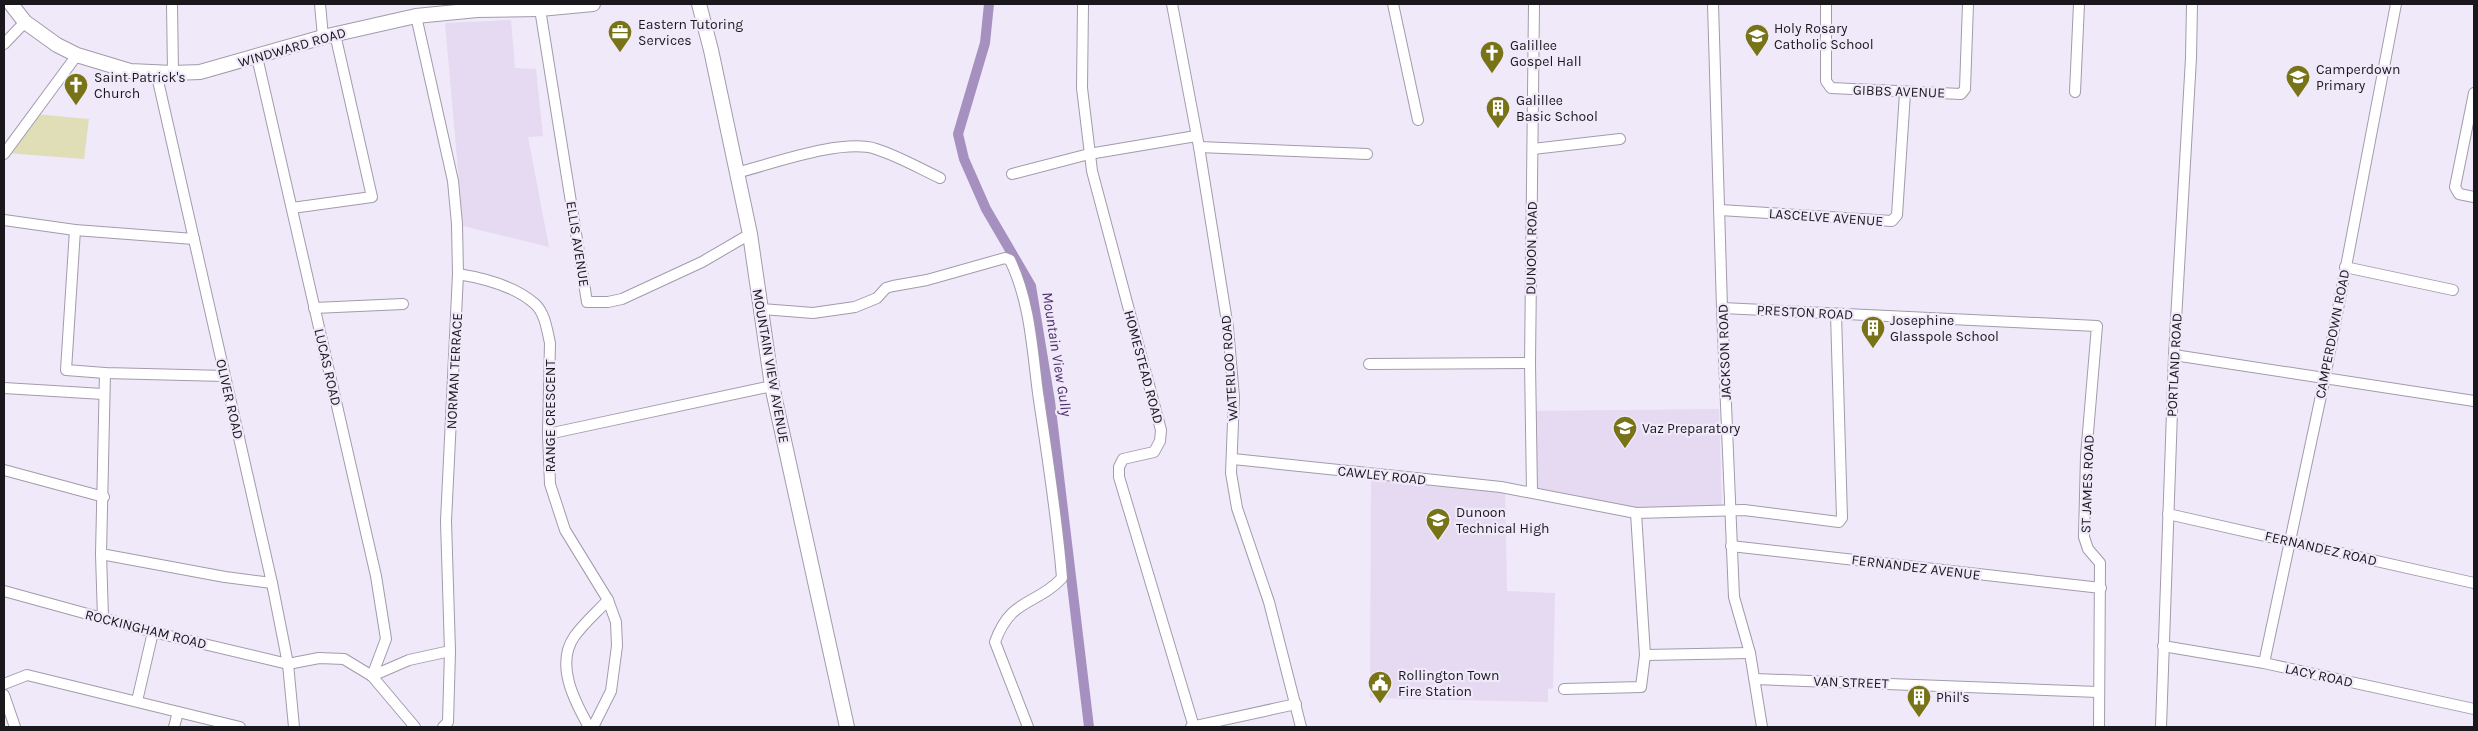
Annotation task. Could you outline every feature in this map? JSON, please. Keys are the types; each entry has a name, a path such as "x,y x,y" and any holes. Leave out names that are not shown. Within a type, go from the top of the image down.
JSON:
{"main road":[{"name":"WINDWARD ROAD","path":"11,4 25,22 57,45 76,55 130,71 173,73 200,72 329,35 416,16 469,7 540,9 593,4"},
{"name":"MOUNTAIN VIEW AVENUE","path":"699,4 711,50 750,234 772,386 847,727"}],"street":[{"path":"172,4 173,73"},
{"path":"292,208 372,197 320,4"},
{"name":"HOMESTEAD ROAD","path":"1083,4 1082,88 1089,154 1161,430 1160,441 1154,452 1123,459 1119,467 1119,477 1193,727"},
{"name":"WATERLOO ROAD","path":"1172,4 1199,147 1228,328 1234,397 1231,473 1237,508 1269,602 1301,727"},
{"path":"1394,4 1418,120"},
{"name":"DUNOON ROAD","path":"1532,492 1530,363 1534,4"},
{"name":"JACKSON ROAD","path":"1713,4 1722,308 1734,596 1750,653 1762,727"},
{"name":"GIBBS AVENUE","path":"1826,4 1827,85 1831,88 1905,93 1964,92 1968,4"},
{"path":"2076,92 2079,4"},
{"name":"PORTLAND ROAD","path":"2161,727 2174,355 2192,58 2192,4"},
{"name":"CAMPERDOWN ROAD","path":"2264,663 2325,377 2396,4"},
{"name":"ELLIS AVENUE","path":"540,9 587,302 608,302 622,299 702,262 750,234"},
{"name":"NORMAN TERRACE","path":"416,16 453,181 457,224 458,274 446,521 450,651 448,722 443,727"},
{"path":"4,44 25,22"},
{"path":"4,154 76,55"},
{"name":"LUCAS ROAD","path":"257,57 376,576 386,639 372,676"},
{"name":"OLIVER ROAD","path":"156,72 272,583 288,664 294,727"},
{"path":"2474,92 2456,191 2459,194 2474,197"},
{"name":"LASCELVE AVENUE","path":"1720,210 1892,221 1898,215 1905,93"},
{"path":"1012,174 1089,154 1196,136"},
{"path":"1533,149 1620,139"},
{"path":"736,173 837,148 859,146 876,149 940,178"},
{"path":"1199,147 1367,154"},
{"path":"4,220 75,230 194,239"},
{"path":"75,230 66,370 105,373 225,376"},
{"path":"761,309 813,313 855,307 877,298 886,288 927,280 954,271 985,266 1005,258 1010,260 1024,296 1058,517 1062,578 1056,584 1016,608 1004,622 995,642 1028,727"},
{"path":"2345,267 2453,290"},
{"name":"RANGE CRESCENT","path":"458,274 489,280 522,296 535,304 544,318 550,344 548,434 550,484 565,530 608,600 616,622 617,646 611,691 591,727"},
{"path":"314,308 403,304"},
{"name":"PRESTON ROAD","path":"1722,308 2097,326"},
{"name":"CAWLEY ROAD","path":"1233,459 1532,492 1636,513 1730,510 1842,521 1836,314"},
{"name":"ST JAMES ROAD","path":"2097,326 2086,456 2084,537 2088,549 2100,563 2099,727"},
{"path":"2174,355 2325,377 2474,402"},
{"path":"1369,364 1530,363"},
{"path":"103,618 101,554 104,497 103,394 105,373"},
{"path":"548,434 772,386"},
{"path":"4,388 103,394"},
{"path":"4,470 104,497"},
{"path":"1564,689 1641,687 1645,655 1636,513"},
{"name":"FERNANDEZ ROAD","path":"2168,514 2474,583"},
{"name":"FERNANDEZ AVENUE","path":"1731,546 2101,588"},
{"path":"101,554 225,577 272,583"},
{"name":"ROCKINGHAM ROAD","path":"4,591 153,632 288,664"},
{"name":"RANGE CRESCENT","path":"591,727 573,693 566,660 574,637 608,600"},
{"path":"137,701 153,632"},
{"name":"LACY ROAD","path":"2163,646 2264,663 2474,709"},
{"path":"372,676 409,660 450,651"},
{"path":"1645,655 1750,653"},
{"path":"288,664 319,658 344,659 372,676 415,727"},
{"path":"4,684 27,675 240,727"},
{"name":"VAN STREET","path":"1755,679 2098,692"},
{"path":"4,695 15,727"},
{"path":"1193,727 1296,704"},
{"path":"174,727 178,712"}],"shaded area":[{"path":"511,20 515,68 536,69 543,136 528,137 549,247 463,226 445,23"},
{"name":"Vaz Preparatory","path":"1719,409 1722,508 1625,508 1530,487 1530,411"},
{"name":"Dunoon Technical High","path":"1371,477 1505,490 1507,591 1555,593 1553,688 1548,689 1548,702 1370,698"}],"green space":[{"path":"34,114 89,119 84,159 5,153"}],"waterway":[{"name":"Mountain View Gully","path":"989,4 985,43 958,134 964,159 986,209 1031,286 1050,401 1089,727"}],"place":[{"name":"Eastern Tutoring Services","path":"620,53"},
{"name":"Holy Rosary Catholic School","path":"1757,57"},
{"name":"Galillee Gospel Hall","path":"1492,74"},
{"name":"Camperdown Primary","path":"2298,98"},
{"name":"Saint Patrick's Church","path":"76,106"},
{"name":"Galillee Basic School","path":"1498,129"},
{"name":"Josephine Glasspole School","path":"1873,349"},
{"name":"Vaz Preparatory","path":"1625,449"},
{"name":"Dunoon Technical High","path":"1438,541"},
{"name":"Rollington Town Fire Station","path":"1380,704"},
{"name":"Phil's","path":"1919,718"}]}
